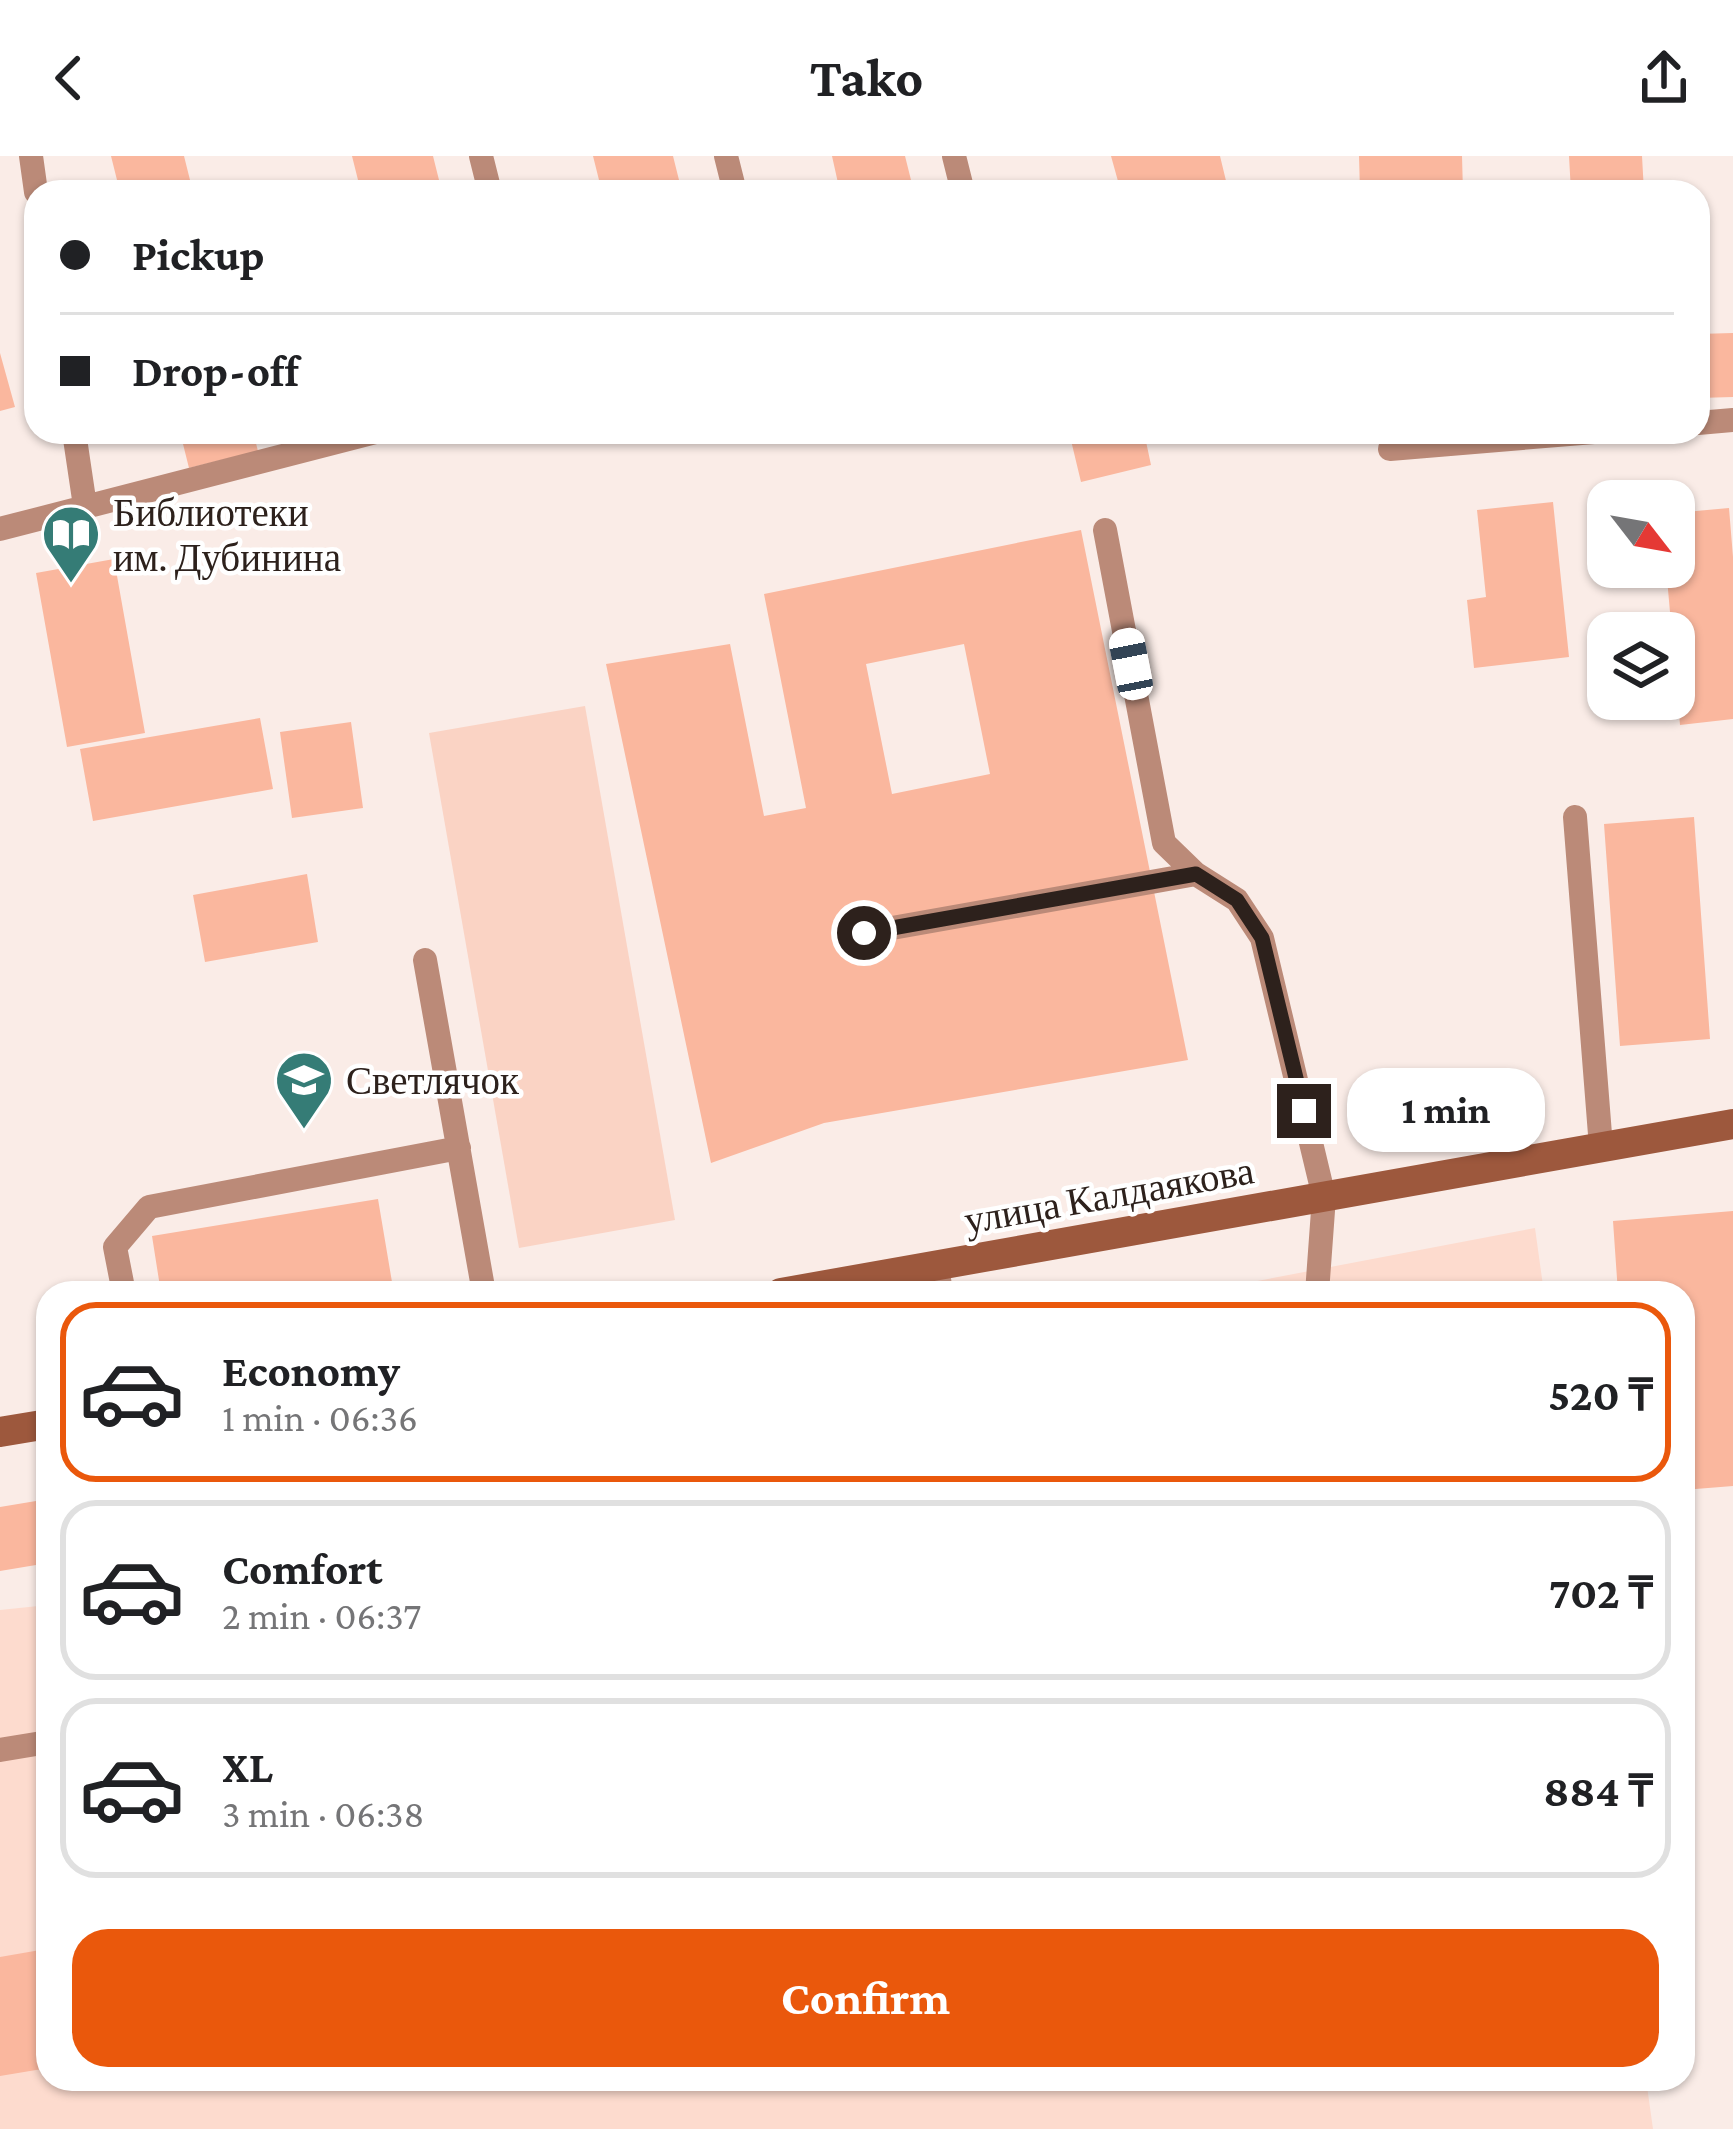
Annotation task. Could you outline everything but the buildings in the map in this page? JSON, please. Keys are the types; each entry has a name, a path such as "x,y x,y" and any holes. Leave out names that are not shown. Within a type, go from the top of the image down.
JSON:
{"street":[{"name":"улица Калдаякова","path":"939,1279 1324,1197 1733,1124"},
{"path":"0,1432 36,1426"}],"lane":[{"path":"76,444 85,506"},
{"path":"0,529 329,444"},
{"path":"1390,449 1450,444"},
{"path":"1106,530 1164,843 1196,874 1237,900 1262,938 1324,1197 1318,1281"},
{"path":"1575,817 1600,1148"},
{"path":"864,933 1196,874"},
{"path":"425,960 482,1281"},
{"path":"122,1281 115,1247 148,1207 459,1148"},
{"path":"0,1750 36,1744"}],"shaded area":[{"path":"585,706 675,1220 519,1248 429,733"},
{"path":"1535,1228 1542,1281 1257,1281"},
{"path":"36,1606 36,2091 1648,2091 1653,2129 0,2129 0,1610"}],"place":[{"name":"Библиотеки им. Дубинина","path":"71,585"},
{"name":"Светлячок","path":"304,1131"}],"route":[{"path":"864,933 1196,874 1237,900 1262,938 1304,1111"}]}
